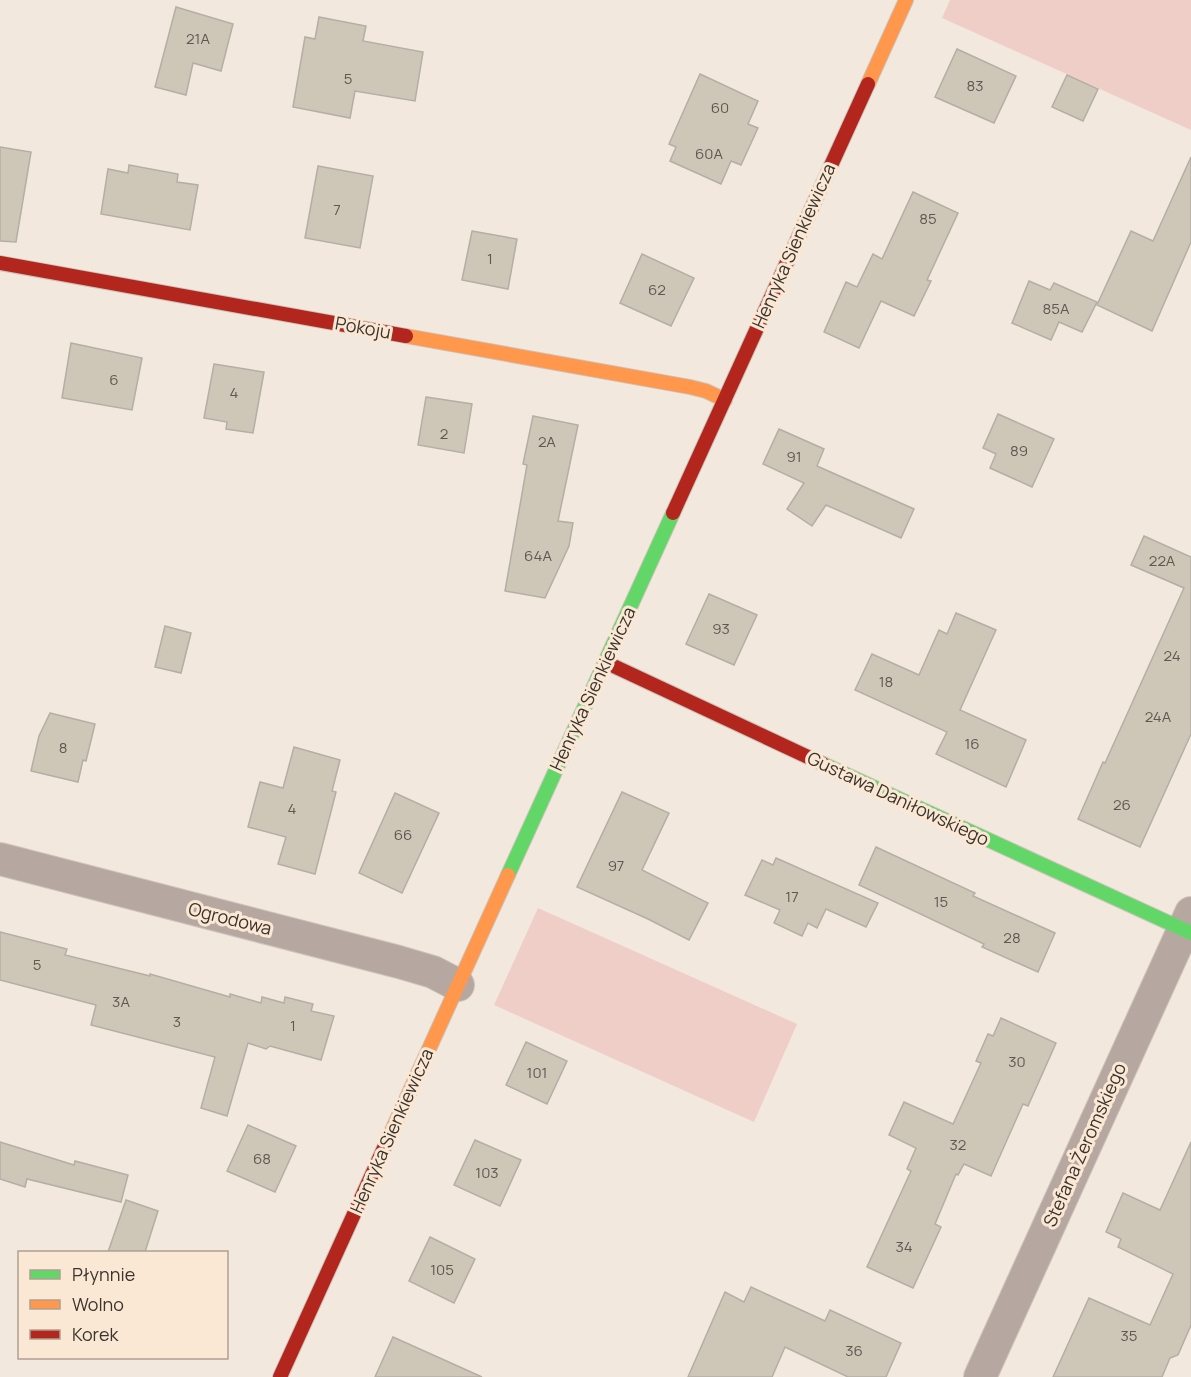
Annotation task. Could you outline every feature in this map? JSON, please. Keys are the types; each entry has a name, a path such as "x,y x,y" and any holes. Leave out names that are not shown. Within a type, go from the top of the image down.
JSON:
{"street":[{"name":"Henryka Sienkiewicza","path":"280,1377 906,0"},
{"name":"Pokoju","path":"0,263 690,387 706,391 725,400"},
{"name":"Gustawa Daniłowskiego","path":"605,662 813,760 1188,925"},
{"name":"Ogrodowa","path":"0,859 399,962 432,972 458,984"},
{"name":"Stefana Żeromskiego","path":"980,1377 1188,925"}],"shaded area":[{"path":"950,0 1191,0 1191,130 942,18"},
{"path":"538,908 797,1024 754,1122 494,1005"}],"building":[{"path":"176,7 233,24 221,71 193,63 186,95 155,87"},
{"path":"319,17 366,26 363,41 423,52 415,101 355,91 350,118 293,107 305,37 315,39"},
{"path":"957,49 1016,76 994,123 935,97"},
{"path":"700,74 758,101 748,124 758,128 741,165 731,161 721,184 670,161 676,147 669,144"},
{"path":"1067,75 1098,89 1083,121 1052,107"},
{"path":"0,147 31,152 16,242 0,241"},
{"path":"1191,157 1191,242 1152,331 1097,305 1131,231 1153,241"},
{"path":"129,165 178,174 177,182 198,185 190,230 101,214 108,169 128,173"},
{"path":"318,166 373,176 360,248 305,238"},
{"path":"913,192 958,213 927,280 931,281 914,316 881,301 859,348 824,332 846,282 857,287 873,254 882,259"},
{"path":"472,231 517,239 508,289 462,280"},
{"path":"642,254 694,278 671,326 620,303"},
{"path":"1029,281 1050,290 1054,283 1097,302 1082,332 1059,322 1051,340 1012,323"},
{"path":"71,343 142,358 132,410 62,398"},
{"path":"214,364 264,372 253,433 226,429 227,422 204,418"},
{"path":"426,397 472,404 464,453 418,445"},
{"path":"998,414 1054,439 1032,487 990,468 996,454 983,448"},
{"path":"533,416 578,425 558,521 573,523 569,546 545,598 505,591 527,465 523,464"},
{"path":"779,429 824,449 817,466 914,509 901,538 826,505 812,526 787,509 804,483 763,464"},
{"path":"1144,536 1191,557 1191,734 1140,847 1078,819 1184,588 1131,565"},
{"path":"709,594 757,615 734,665 686,644"},
{"path":"956,613 996,630 960,710 1026,740 1006,787 936,754 947,732 855,690 872,654 919,675 939,630 947,634"},
{"path":"165,626 191,633 181,673 155,667"},
{"path":"50,713 95,724 78,782 31,771 39,736"},
{"path":"294,747 340,760 332,791 336,792 315,874 278,864 286,837 248,827 260,782 283,788"},
{"path":"622,792 669,813 642,870 708,903 689,940 577,887"},
{"path":"395,793 439,813 402,893 359,873"},
{"path":"876,847 975,893 973,896 1055,933 1038,972 982,947 984,944 859,885"},
{"path":"776,858 878,903 866,927 826,909 817,928 808,923 802,936 774,923 780,910 745,895 762,860 773,865"},
{"path":"0,932 67,949 65,955 150,976 150,974 230,997 230,994 261,1003 262,997 284,1003 285,997 313,1004 311,1011 334,1016 321,1060 270,1046 266,1049 248,1043 227,1116 201,1108 215,1057 91,1025 96,1005 0,980"},
{"path":"1001,1018 1056,1043 1028,1106 1023,1104 991,1176 964,1164 958,1175 956,1174 935,1224 941,1227 913,1288 867,1267 911,1171 907,1169 916,1148 889,1135 904,1102 953,1124 981,1063 976,1061 988,1034 993,1036"},
{"path":"526,1042 567,1061 547,1104 506,1085"},
{"path":"248,1125 296,1146 275,1192 227,1171"},
{"path":"475,1140 521,1160 500,1206 454,1185"},
{"path":"0,1142 74,1165 75,1161 128,1175 121,1202 27,1179 25,1187 0,1179"},
{"path":"1191,1142 1191,1325 1178,1355 1170,1358 1162,1377 1053,1377 1089,1298 1150,1325 1173,1274 1118,1247 1121,1239 1106,1232 1123,1193 1160,1210"},
{"path":"126,1200 158,1211 145,1251 108,1251"},
{"path":"430,1237 475,1259 454,1303 409,1281"},
{"path":"751,1287 825,1321 830,1310 901,1343 886,1377 848,1377 785,1347 772,1377 688,1377 725,1292 744,1302"},
{"path":"393,1337 482,1377 375,1377"}],"traffic: fast":[{"path":"508,875 673,513"},
{"path":"823,764 1191,933"}],"traffic: slow":[{"path":"868,84 906,0"},
{"path":"406,336 690,387 706,391 725,400"},
{"path":"389,1137 508,875"}],"traffic: jam":[{"path":"673,513 868,84"},
{"path":"0,263 406,336"},
{"path":"605,662 823,764"},
{"path":"280,1377 389,1137"}]}
